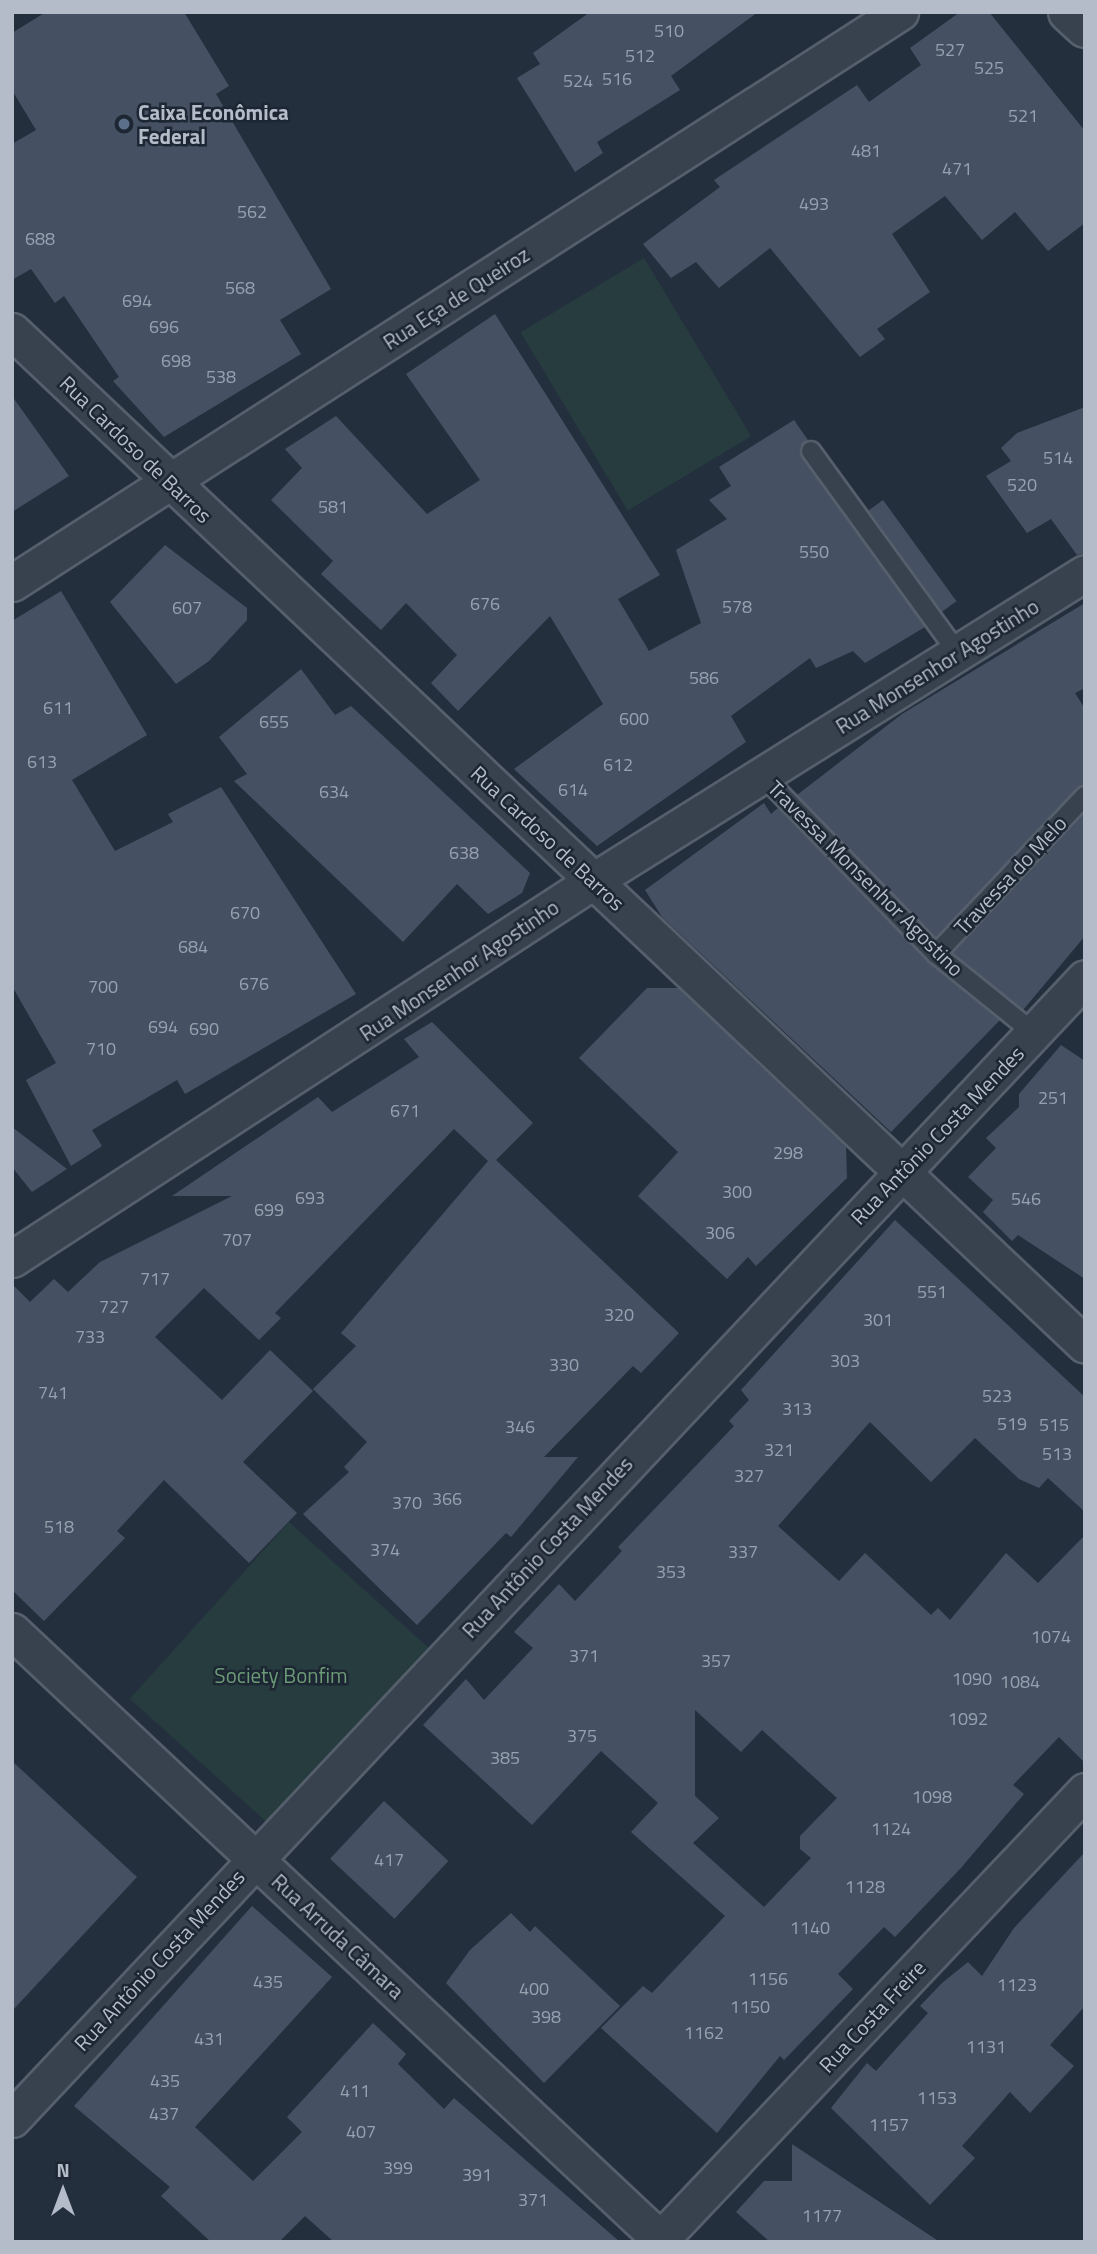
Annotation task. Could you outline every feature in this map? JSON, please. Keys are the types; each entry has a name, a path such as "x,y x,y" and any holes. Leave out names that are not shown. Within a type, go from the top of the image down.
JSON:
{"street":[{"name":"Rua Eça de Queiroz","path":"12,583 900,12"},
{"path":"1068,12 1085,28"},
{"name":"Rua Cardoso de Barros","path":"12,331 1085,1345"},
{"name":"Rua Monsenhor Agostinho","path":"12,1259 593,881 1085,573"},
{"name":"Rua Antônio Costa Mendes","path":"12,2119 253,1857 1085,978"},
{"name":"Rua Arruda Câmara","path":"12,1631 661,2241"},
{"name":"Rua Costa Freire","path":"661,2241 1085,1791"}],"lane":[{"path":"811,451 958,653"},
{"name":"Travessa Monsenhor Agostino","path":"763,776 936,954 1034,1033"},
{"name":"Travessa do Melo","path":"936,954 1085,796"}],"green space":[{"path":"644,258 751,436 628,510 521,332"},
{"name":"Society Bonfim","path":"289,1522 432,1651 273,1828 130,1699"}],"building":[{"path":"46,12 184,12 229,86 216,94 331,289 280,320 301,354 164,437 113,381 119,377 64,296 55,303 31,269 12,280 12,144 36,130 12,90 12,33"},
{"path":"590,12 758,12 671,76 680,90 597,142 603,153 575,172 517,78 540,64 533,53"},
{"path":"960,12 989,12 1085,131 1085,223 1048,251 1015,212 982,240 945,196 892,234 930,292 877,329 885,339 860,357 770,248 719,288 696,262 671,278 643,244 720,187 714,180 857,85 869,102 921,65 910,48"},
{"path":"495,314 660,575 618,599 649,651 701,623 676,550 727,519 709,500 731,486 719,467 794,420 808,440 800,447 802,458 925,627 865,663 853,651 816,668 810,658 731,716 746,742 597,846 514,769 603,704 550,616 458,711 431,683 457,655 406,603 381,630 321,574 333,561 271,500 302,468 285,449 336,416 427,514 480,480 406,374"},
{"path":"12,396 69,476 12,512"},
{"path":"1085,407 1085,553 1077,555 1051,519 1027,533 986,476 1011,461 1001,448 1017,433"},
{"path":"883,500 956,601 942,612 868,511"},
{"path":"165,545 247,608 247,620 209,661 176,684 110,602"},
{"path":"61,591 147,735 72,780 115,851 173,822 168,814 221,787 356,994 185,1094 177,1080 92,1130 102,1146 71,1166 26,1080 56,1063 12,986 12,621"},
{"path":"1085,603 1085,688 1075,693 1085,709 1085,785 936,938 797,795 902,714"},
{"path":"301,669 335,715 351,706 530,873 522,893 488,914 457,884 403,942 234,781 247,774 219,737"},
{"path":"764,803 771,814 778,808 928,962 1000,1020 891,1132 662,917 645,890"},
{"path":"1085,813 1085,936 1023,1010 953,953"},
{"path":"647,988 678,988 846,1147 847,1178 756,1266 748,1257 727,1279 638,1196 678,1152 579,1058"},
{"path":"432,1022 533,1123 496,1160 679,1333 641,1373 633,1366 544,1457 578,1457 511,1537 506,1533 417,1625 303,1514 349,1472 344,1467 367,1442 313,1389 356,1346 341,1333 488,1161 454,1129 275,1313 281,1318 259,1340 204,1288 155,1337 222,1400 270,1350 313,1391 243,1462 297,1513 249,1563 164,1480 117,1531 125,1538 44,1621 12,1590 12,1284 30,1302 54,1279 68,1292 100,1262 232,1196 172,1196 318,1097 332,1112 419,1057 404,1039"},
{"path":"1061,1045 1085,1061 1085,1279 1018,1235 1012,1241 983,1212 993,1200 968,1177 996,1148 986,1138 1019,1107 1019,1094"},
{"path":"12,1127 67,1169 32,1192 12,1167"},
{"path":"895,1220 1085,1397 1085,1512 1048,1478 1039,1488 1019,1479 975,1438 931,1482 870,1422 778,1526 839,1581 865,1553 931,1615 938,1608 950,1620 1006,1553 1038,1583 1085,1535 1085,1763 1059,1737 1013,1785 1024,1794 960,1869 895,1937 884,1927 838,1974 853,1989 784,2060 780,2056 717,2133 601,2028 643,1986 652,1993 725,1916 631,1832 658,1803 601,1751 532,1825 423,1725 466,1679 484,1700 533,1648 514,1632 559,1584 575,1601 622,1551 618,1547 734,1426 729,1421 749,1400 741,1390","holes":["695,1710 741,1752 762,1730 837,1798 800,1836 800,1849 811,1858 764,1907 693,1843 719,1818 695,1796"]},
{"path":"12,1761 137,1877 12,2011"},
{"path":"384,1801 448,1861 394,1919 330,1859"},
{"path":"1085,1852 1085,2006 1050,2045 1074,2066 1030,2113 1010,2092 962,2146 975,2158 930,2205 831,2108 867,2063 876,2071 928,2013 920,2006 942,1983 968,1962 982,1976 1014,1928"},
{"path":"252,1906 332,1977 195,2127 253,2181 302,2132 287,2117 373,2023 406,2054 398,2064 444,2109 454,2098 620,2242 334,2242 305,2216 279,2242 211,2242 161,2196 170,2187 74,2106"},
{"path":"511,1913 530,1932 535,1926 620,2006 544,2083 446,1983 470,1950"},
{"path":"792,2144 940,2242 770,2242 736,2212 764,2181 792,2181"}],"place":[{"name":"Caixa Econômica Federal","path":"124,124"}]}
